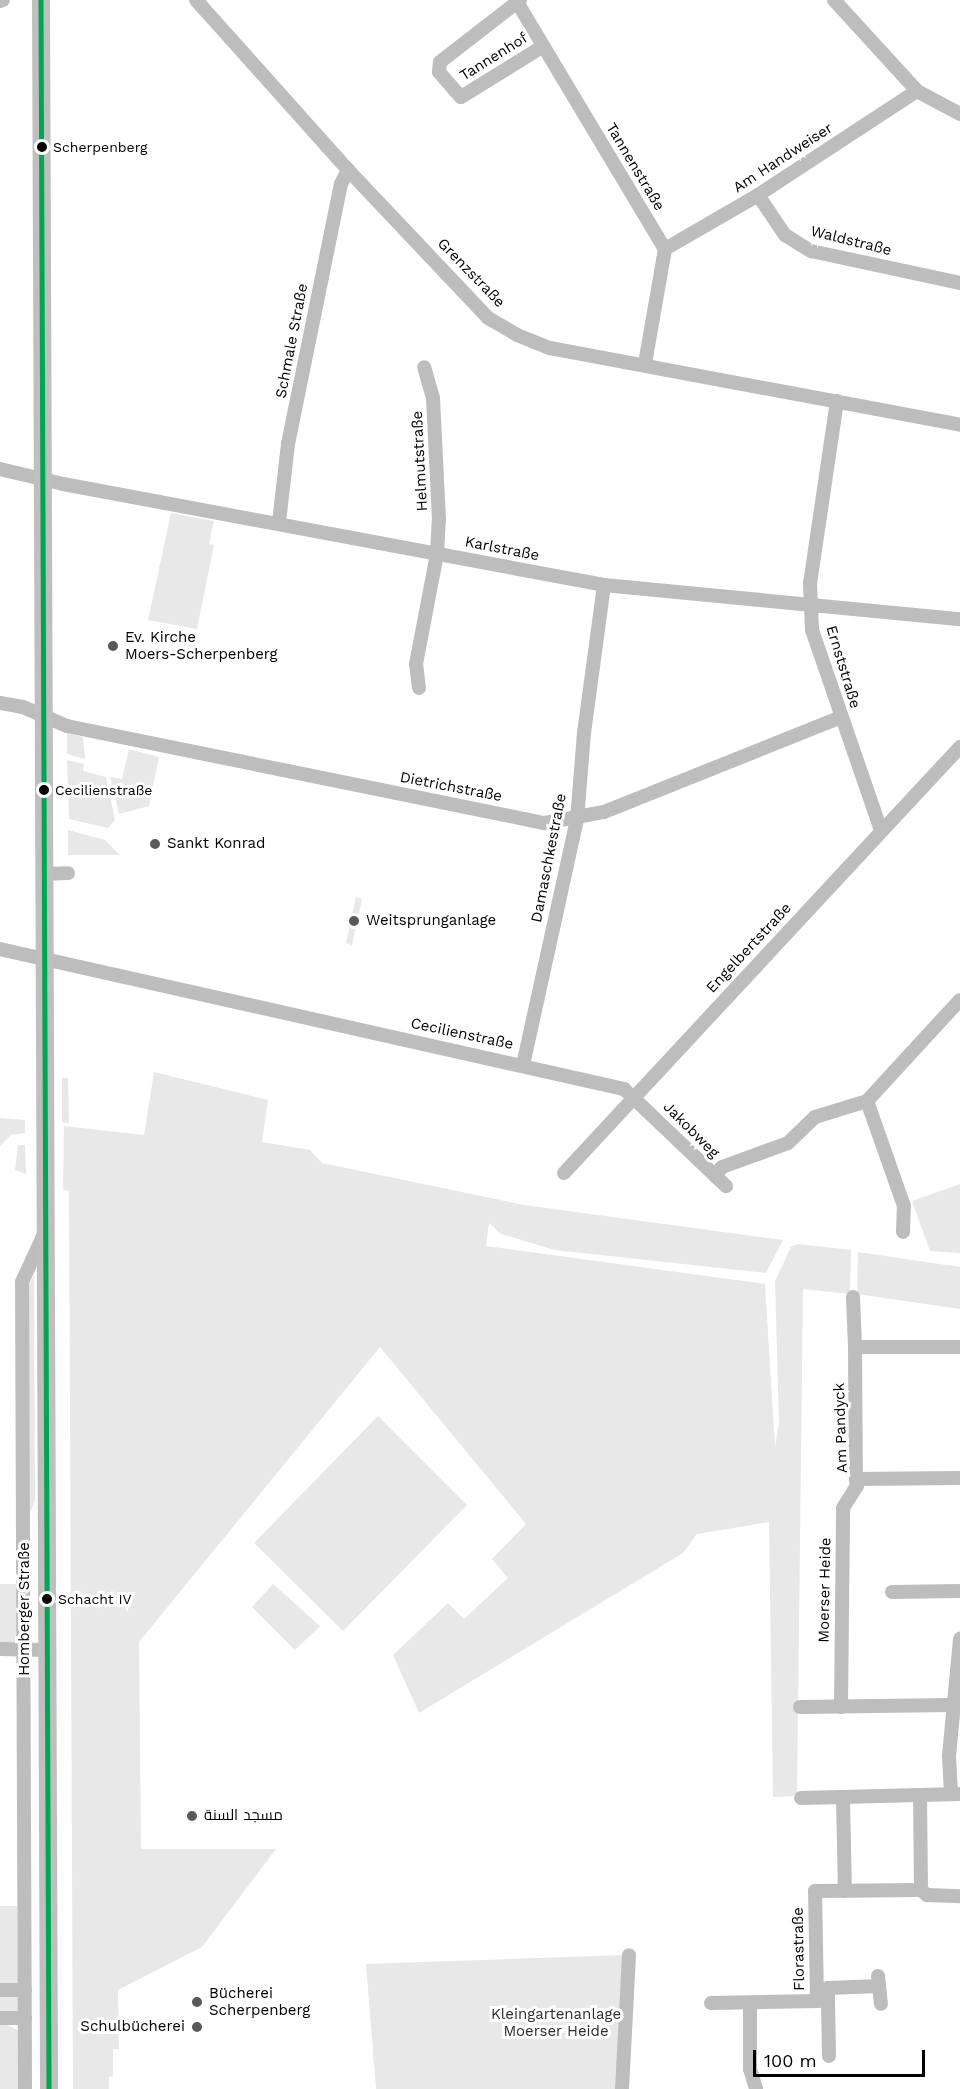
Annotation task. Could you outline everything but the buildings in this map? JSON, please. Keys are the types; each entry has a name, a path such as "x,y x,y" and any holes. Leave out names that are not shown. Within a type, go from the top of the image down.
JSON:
{"main road":[{"name":"Homberger Straße","path":"41,0 49,2089"}],"street":[{"name":"Grenzstraße","path":"196,0 348,170 488,318 517,335 550,348 645,364 960,425"},
{"path":"834,0 917,91 960,114"},
{"name":"Tannenstraße","path":"518,1 542,46 665,249"},
{"name":"Tannenhof","path":"518,1 440,62 438,72 461,96 542,46"},
{"name":"Am Handweiser","path":"665,249 758,195 917,91"},
{"name":"Schmale Straße","path":"279,522 288,444 341,184 348,170"},
{"name":"Waldstraße","path":"758,195 785,235 811,251 960,283"},
{"path":"645,364 665,249"},
{"name":"Helmutstraße","path":"419,688 416,664 437,554 433,398 424,367"},
{"name":"Ernststraße","path":"837,401 810,583 810,603 813,630 881,830"},
{"name":"Karlstraße","path":"0,469 604,585 960,619"},
{"name":"Damaschkestraße","path":"523,1065 577,820 584,733 604,585"},
{"name":"Dietrichstraße","path":"0,703 43,716 66,726 545,823 577,820 841,717"},
{"name":"Engelbertstraße","path":"564,1173 633,1096 960,747"},
{"path":"43,874 68,873"},
{"name":"Cecilienstraße","path":"0,949 523,1065 624,1089 633,1096"},
{"path":"715,1176 722,1167 788,1143 815,1117 867,1101 958,1008"},
{"name":"Jakobweg","path":"633,1096 726,1186"},
{"path":"867,1101 904,1206 903,1232"},
{"name":"Homberger Straße","path":"25,2089 26,1649 22,1282 45,1232"},
{"name":"Am Pandyck","path":"854,1297 856,1479 960,1478"},
{"path":"855,1347 960,1347"},
{"name":"Moerser Heide","path":"841,1707 843,1508 857,1486 856,1479"},
{"path":"892,1592 960,1591"},
{"path":"801,1798 955,1794 952,1705 960,1639"},
{"path":"0,1649 46,1650"},
{"path":"800,1707 952,1705"},
{"path":"920,1796 921,1890"},
{"path":"843,1798 845,1891"},
{"name":"Florastraße","path":"829,2056 822,2001 815,1892 921,1890 927,1895 960,1896"},
{"path":"622,2089 629,1954"},
{"name":"Florastraße","path":"822,2001 828,1988 878,1981 881,2004"},
{"path":"0,1990 25,1990"},
{"name":"Florastraße","path":"711,2003 822,2001"},
{"path":"750,2004 750,2069 756,2089"},
{"path":"0,2018 25,2018"}],"green space":[{"path":"171,513 214,521 209,544 214,545 197,629 148,620"},
{"path":"67,733 83,737 85,759 67,754"},
{"path":"129,749 159,757 149,806 119,814 110,777 122,779"},
{"path":"67,760 84,764 83,771 106,777 115,820 108,828 69,819"},
{"path":"68,830 105,840 120,855 68,855"},
{"name":"Weitsprunganlage","path":"356,897 362,899 352,945 346,943"},
{"path":"154,1072 268,1100 262,1142 310,1150 322,1163 524,1205 783,1240 766,1273 555,1250 501,1234 489,1223 486,1246 765,1284 775,1447 779,1422 775,1281 791,1247 798,1244 851,1250 850,1294 803,1289 797,1796 773,1797 769,1522 697,1534 683,1553 419,1713 393,1655 448,1603 464,1619 508,1578 492,1559 526,1524 380,1347 139,1642 141,1849 276,1849 202,1947 118,1990 119,2049 113,2049 113,2076 109,2077 109,2089 73,2089 69,1191 63,1190 64,1126 144,1135"},
{"path":"62,1078 68,1078 69,1123 62,1122"},
{"path":"0,1118 25,1120 25,1133 11,1135 0,1146"},
{"path":"18,1145 25,1145 26,1174 15,1170"},
{"path":"960,1184 960,1253 930,1251 912,1201"},
{"path":"858,1252 960,1267 960,1309 857,1294"},
{"path":"34,1275 35,1501 29,1515 28,1287"},
{"path":"378,1416 467,1505 343,1631 254,1543"},
{"path":"0,1584 17,1584 17,1643 0,1644"},
{"path":"273,1584 320,1626 295,1650 252,1607"},
{"path":"0,1906 17,1906 18,1984 0,1987"},
{"name":"Kleingartenanlage Moerser Heide","path":"626,1955 620,2089 376,2089 366,1964"},
{"path":"0,1993 19,1996 19,2011 0,2015"},
{"path":"0,2022 18,2030 19,2089 0,2089"}],"transit line":[{"path":"41,0 49,2089"}],"place":[{"name":"Scherpenberg","path":"42,147"},
{"name":"Ev. Kirche Moers-Scherpenberg","path":"113,646"},
{"name":"Cecilienstraße","path":"44,790"},
{"name":"Sankt Konrad","path":"155,844"},
{"name":"Weitsprunganlage","path":"354,921"},
{"name":"Schacht IV","path":"47,1599"},
{"name":"مسجد السنة","path":"192,1816"},
{"name":"Bücherei Scherpenberg","path":"197,2002"},
{"name":"Schulbücherei","path":"197,2027"}]}
